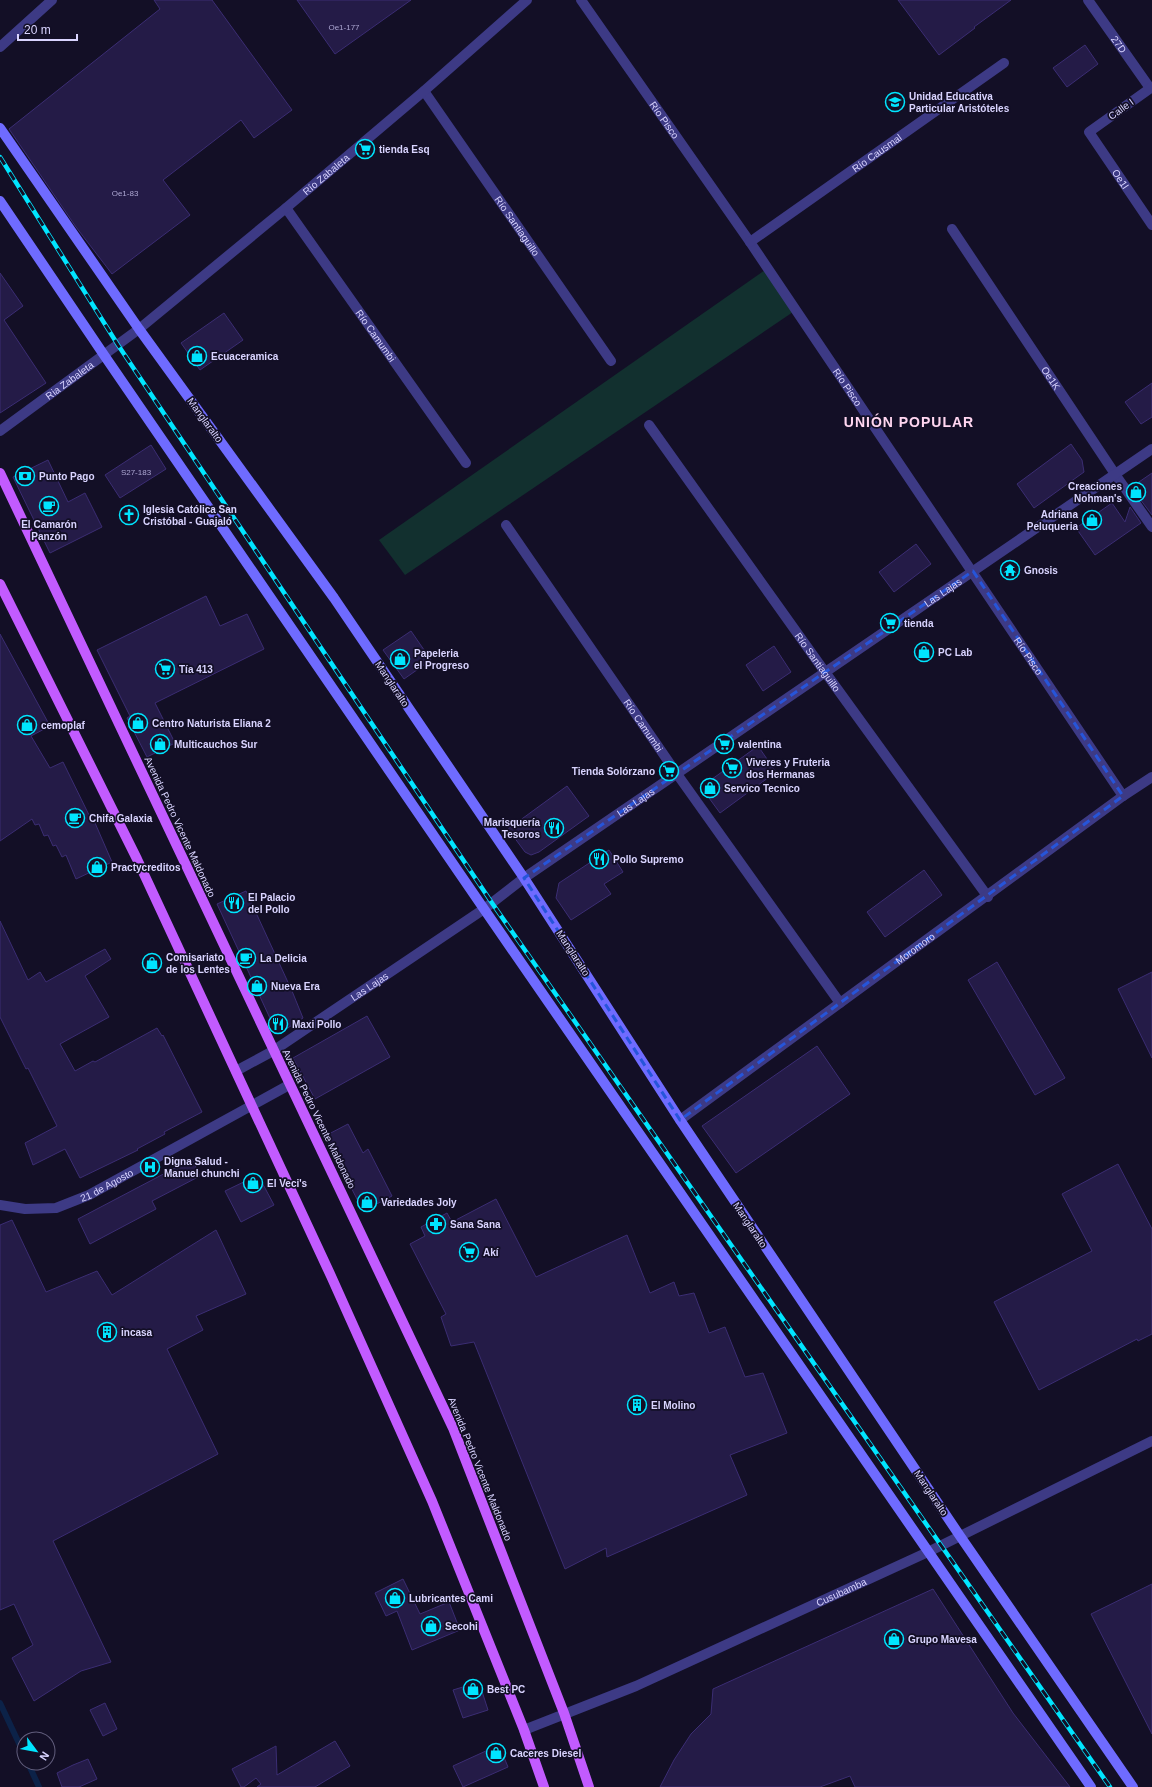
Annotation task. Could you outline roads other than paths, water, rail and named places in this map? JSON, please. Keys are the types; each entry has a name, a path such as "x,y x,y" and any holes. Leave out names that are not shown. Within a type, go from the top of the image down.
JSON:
{"main road":[{"name":"Manglaralto","path":"0,128 139,329 334,598 524,878 680,1120 960,1536 1133,1787"},
{"path":"0,201 484,909 1091,1787"},
{"name":"Avenida Pedro Vicente Maldonado","path":"0,474 453,1428 564,1713 589,1787"},
{"path":"0,584 137,859 253,1105 432,1501 524,1730 544,1787"}],"street":[{"path":"0,47 52,0"},
{"name":"Río Zabaleta","path":"139,329 286,208 424,91 527,0"},
{"name":"Río Pisco","path":"581,0 750,242 973,571 1123,796"},
{"name":"27D","path":"1088,0 1151,87"},
{"name":"Río Causmal","path":"750,242 1004,62"},
{"name":"Calle I","path":"1089,132 1151,87"},
{"name":"Río Santiaguillo","path":"424,91 611,361"},
{"name":"Oe1l","path":"1089,132 1152,225"},
{"name":"Río Camumbi","path":"286,208 466,463"},
{"name":"Oe1K","path":"952,229 1115,474 1152,526"},
{"name":"Ria Zabaleta","path":"0,430 139,329"},
{"name":"Río Santiaguillo","path":"649,425 988,897"},
{"name":"Las Lajas","path":"236,1071 273,1051 484,909 524,878 1152,449"},
{"name":"Río Camumbi","path":"506,525 677,774 840,1003"},
{"name":"Moromoro","path":"680,1120 988,897 1123,796 1152,777"},
{"name":"21 de Agosto","path":"0,1206 24,1209 56,1208 82,1198 289,1085"},
{"name":"Cusubamba","path":"524,1730 636,1686 928,1552 1152,1441"}],"waterway":[{"path":"0,1703 16,1737"},
{"path":"32,1771 39,1787"}],"railway":[{"path":"0,157 118,345 492,903 1110,1787"}],"place":[{"name":"Unidad Educativa Particular Aristóteles","path":"895,102"},
{"name":"tienda Esq","path":"365,149"},
{"name":"Ecuaceramica","path":"197,356"},
{"name":"Punto Pago","path":"25,476"},
{"name":"Creaciones Nohman's","path":"1136,492"},
{"name":"El Camarón Panzón","path":"49,506"},
{"name":"Iglesia Católica San Cristóbal - Guajaló","path":"129,515"},
{"name":"Adriana Peluqueria","path":"1092,520"},
{"name":"Gnosis","path":"1010,570"},
{"name":"tienda","path":"890,623"},
{"name":"PC Lab","path":"924,652"},
{"name":"Papeleria el Progreso","path":"400,659"},
{"name":"Tía 413","path":"165,669"},
{"name":"Centro Naturista Eliana 2","path":"138,723"},
{"name":"cemoplaf","path":"27,725"},
{"name":"Multicauchos Sur","path":"160,744"},
{"name":"valentina","path":"724,744"},
{"name":"Viveres y Fruteria dos Hermanas","path":"732,768"},
{"name":"Tienda Solórzano","path":"669,771"},
{"name":"Servico Tecnico","path":"710,788"},
{"name":"Chifa Galaxia","path":"75,818"},
{"name":"Marisquería Tesoros","path":"554,828"},
{"name":"Pollo Supremo","path":"599,859"},
{"name":"Practycreditos","path":"97,867"},
{"name":"El Palacio del Pollo","path":"234,903"},
{"name":"La Delicia","path":"246,958"},
{"name":"Comisariato de los Lentes","path":"152,963"},
{"name":"Nueva Era","path":"257,986"},
{"name":"Maxi Pollo","path":"278,1024"},
{"name":"Digna Salud - Manuel chunchi","path":"150,1167"},
{"name":"El Veci's","path":"253,1183"},
{"name":"Variedades Joly","path":"367,1202"},
{"name":"Sana Sana","path":"436,1224"},
{"name":"Akí","path":"469,1252"},
{"name":"incasa","path":"107,1332"},
{"name":"El Molino","path":"637,1405"},
{"name":"Lubricantes Cami","path":"395,1598"},
{"name":"Secohi","path":"431,1626"},
{"name":"Grupo Mavesa","path":"894,1639"},
{"name":"Best PC","path":"473,1689"},
{"name":"Caceres Diesel","path":"496,1753"}],"district":[{"name":"UNIÓN POPULAR","path":"909,422"}]}
